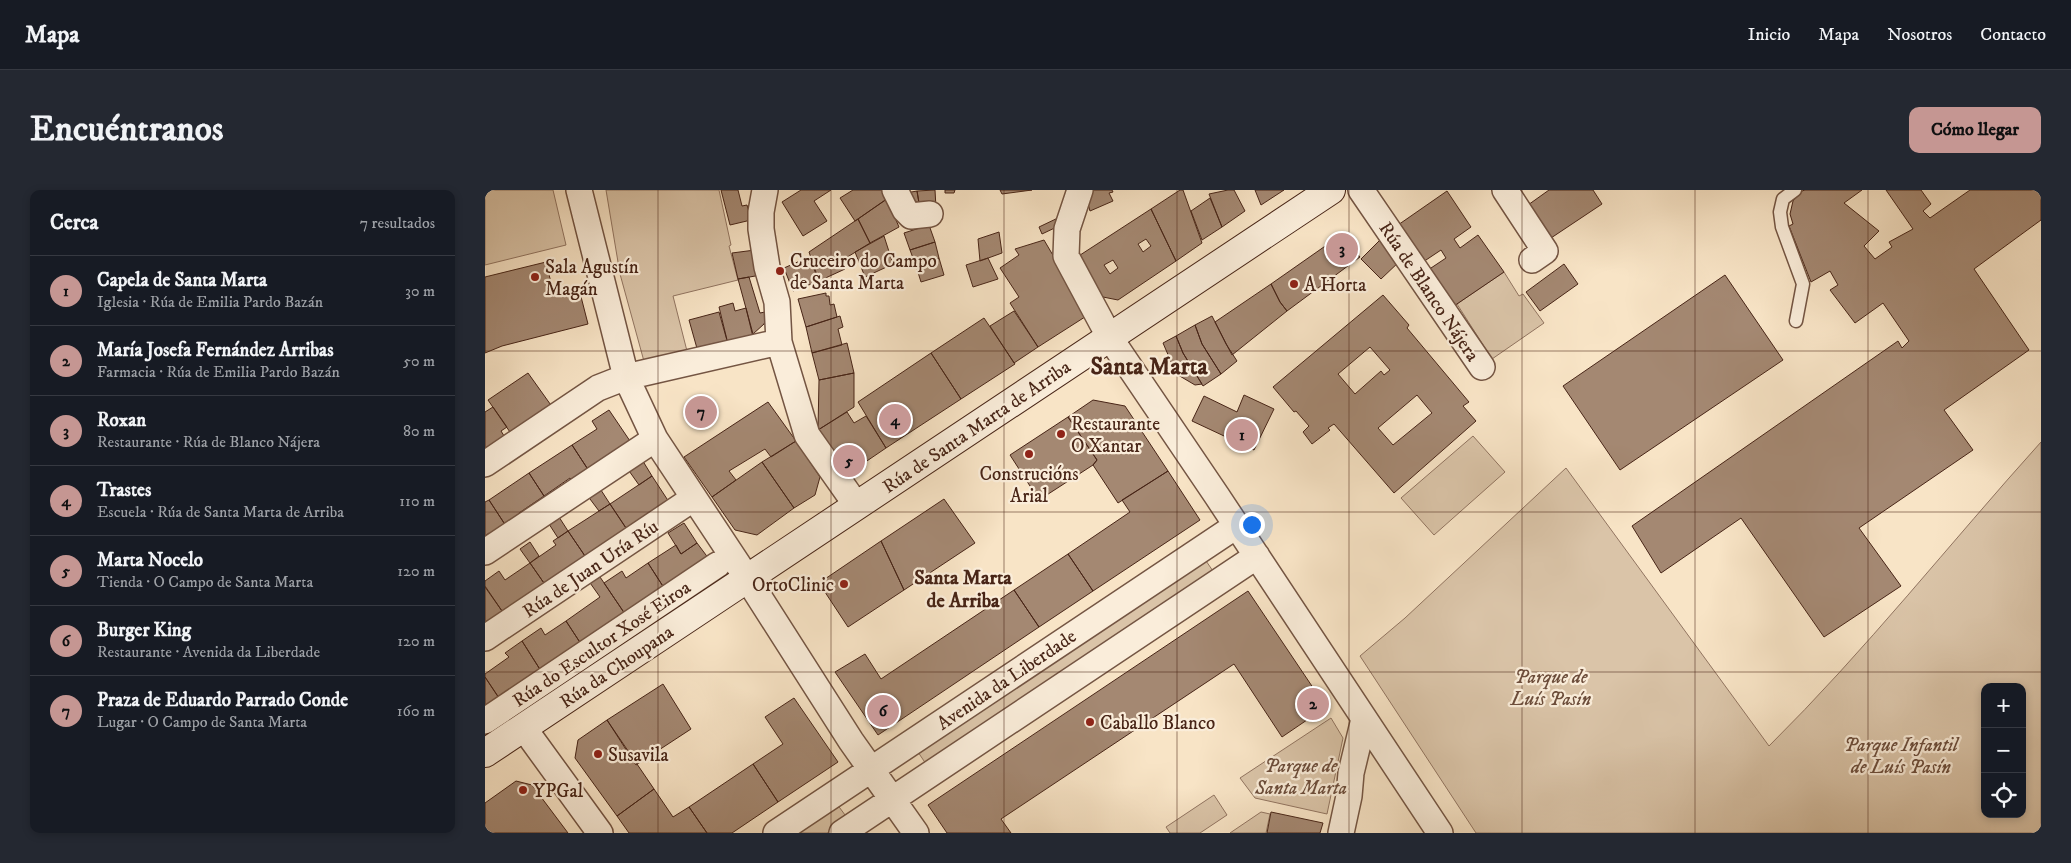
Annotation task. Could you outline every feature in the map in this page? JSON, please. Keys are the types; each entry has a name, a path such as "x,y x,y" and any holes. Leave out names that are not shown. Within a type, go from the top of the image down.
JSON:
{"street":[{"path":"579,190 627,377 655,439 807,673 916,833"},
{"path":"765,190 761,212 761,229 767,267 777,302 779,342 807,435 857,506"},
{"path":"895,190 905,210 911,216 930,214"},
{"path":"1079,190 1067,229 1065,256 1110,338 1440,833"},
{"name":"Rúa de Santa Marta de Arriba","path":"747,578 1331,190"},
{"name":"Rúa de Blanco Nájera","path":"1361,190 1482,367"},
{"path":"1505,190 1545,250 1532,260"},
{"path":"485,464 598,388 627,377 779,342"},
{"path":"485,552 655,439"},
{"name":"Rúa de Juan Uría Ríu","path":"485,638 694,498"},
{"name":"Avenida da Liberdade","path":"777,833 1236,526"},
{"name":"Avenida da Liberdade","path":"842,833 1257,556"},
{"name":"Rúa do Escultor Xosé Eiroa","path":"485,721 717,565"},
{"name":"Rúa da Choupana","path":"485,753 747,578"},
{"path":"1341,833 1349,796 1351,773 1365,719"},
{"path":"523,727 600,833"},
{"path":"1349,796 1369,767 1387,753"}],"lane":[{"path":"1795,190 1783,199 1780,212 1782,227 1803,284 1796,321"}],"green space":[{"path":"485,190 553,190 566,245 485,265"},
{"path":"606,190 719,190 731,245 729,246 738,280 673,296 688,355 645,365 620,274"},
{"path":"1504,272 1519,296 1523,294 1544,323 1492,359 1457,304"},
{"path":"1473,436 1505,472 1434,535 1401,498"},
{"name":"Parque de Luís Pasín","path":"2041,442 2041,833 1476,833 1360,656 1405,618 1566,468 1769,746 1805,710 1874,634"},
{"path":"1202,555 1215,574 928,767 914,746"},
{"name":"Parque de Santa Marta","path":"1331,718 1343,738 1327,814 1255,798 1240,778"},
{"name":"Parque de Santa Marta","path":"1214,795 1227,815 1200,833 1170,833 1166,827"},
{"path":"834,800 848,819 827,833 786,833"},
{"name":"Parque de Santa Marta","path":"1261,812 1270,814 1266,833 1230,833"}],"building":[{"path":"721,190 738,190 742,206 747,205 751,220 730,225"},
{"path":"801,190 831,190 814,201 827,221 803,236 782,202"},
{"path":"853,190 884,190 888,198 855,221 840,198"},
{"path":"935,190 936,208 920,209 917,191"},
{"path":"945,190 955,190 954,193 945,193"},
{"path":"1000,190 1032,190 1002,194"},
{"path":"1084,190 1112,190 1113,192 1109,193 1113,201 1090,211"},
{"path":"1180,190 1183,190 1202,243 1176,261 1151,209"},
{"path":"1234,190 1245,211 1222,227 1209,194"},
{"path":"1255,190 1284,190 1261,205"},
{"path":"1549,190 1593,190 1602,204 1551,238 1528,205"},
{"path":"1805,190 1862,190 1844,203 1879,231 1864,246 1875,259 1892,247 1889,242 1913,229 1886,190 1921,190 1931,204 1923,211 1930,218 1970,190 2041,190 2041,220 1974,269 2029,350 1944,410 1973,450 1859,528 1901,586 1824,637 1741,518 1661,573 1632,526 1898,341 1902,348 1909,341 1883,303 1855,323 1830,290 1838,285 1830,271 1811,282 1789,226 1793,224 1790,214 1793,201 1799,192"},
{"path":"917,191 920,209 906,193"},
{"path":"1447,191 1471,227 1454,239 1460,248 1478,235 1504,272 1451,308 1425,272 1446,258 1441,250 1423,262 1398,225"},
{"path":"1210,198 1222,227 1202,240 1191,211"},
{"path":"887,199 899,227 870,243 858,219"},
{"path":"1151,209 1176,261 1118,300 1098,296 1074,259","holes":["1146,239 1151,246 1143,252 1138,244","1113,260 1118,268 1110,274 1104,265"]},
{"path":"1060,217 1063,224 1042,234 1039,227"},
{"path":"858,219 870,243 841,261 845,269 819,281 809,252"},
{"path":"929,225 935,242 910,250 904,233"},
{"path":"999,232 1002,253 980,261 978,239"},
{"path":"1341,235 1360,257 1287,311 1271,284"},
{"path":"884,236 893,264 865,277 855,252"},
{"path":"1381,239 1401,260 1381,279 1361,259"},
{"path":"1044,240 1088,315 1038,347 1010,303 1019,297 1000,268 1019,255 1015,249"},
{"path":"935,242 939,258 916,266 910,250"},
{"path":"755,250 761,275 738,279 732,253"},
{"path":"809,257 819,281 793,291 784,268"},
{"path":"939,258 944,275 921,282 916,266"},
{"path":"988,258 998,279 973,287 966,265"},
{"path":"546,262 553,291 578,285 588,324 502,346 485,353 485,277"},
{"path":"1564,264 1578,284 1540,311 1526,292"},
{"path":"1725,275 1783,360 1620,470 1563,386"},
{"path":"749,277 760,313 765,312 767,317 764,324 753,334 738,279"},
{"path":"1271,284 1287,311 1232,355 1215,322"},
{"path":"826,293 826,296 829,296 830,305 834,304 837,317 806,327 798,299"},
{"path":"1383,295 1409,325 1407,328 1469,402 1463,406 1476,421 1394,493 1334,424 1328,428 1330,430 1312,444 1303,432 1309,426 1296,411 1294,412 1273,387","holes":["1370,347 1390,370 1384,375 1381,371 1355,394 1338,374","1417,395 1432,413 1393,445 1378,428"]},
{"path":"733,303 735,311 746,308 753,337 728,344 719,307"},
{"path":"1014,311 1038,347 1014,363 990,326"},
{"path":"719,312 728,344 698,352 689,320"},
{"path":"840,316 843,327 838,329 842,345 812,353 806,327"},
{"path":"1212,316 1237,361 1221,374 1202,344 1195,325"},
{"path":"984,318 1015,364 961,399 931,353"},
{"path":"1195,325 1202,344 1221,374 1203,386 1183,353 1176,336"},
{"path":"1176,336 1183,353 1202,384 1195,385 1178,375 1175,371 1163,343"},
{"path":"847,343 854,373 819,380 812,353"},
{"path":"931,353 961,399 886,448 858,402"},
{"path":"528,373 553,408 512,435 488,400"},
{"path":"854,373 854,407 818,430 819,380"},
{"path":"1244,395 1274,409 1254,450 1192,421 1204,396 1237,412"},
{"path":"1093,400 1125,406 1168,471 1118,503 1093,465 1097,460 1068,417"},
{"path":"768,402 796,441 771,457 765,449 729,471 736,480 712,497 684,457"},
{"path":"493,407 507,427 501,431 506,439 485,453 485,412"},
{"path":"609,410 630,441 601,460 603,462 589,471 572,445 597,429 592,421"},
{"path":"847,412 854,423 866,416 886,448 858,467 842,464 818,430"},
{"path":"1068,417 1097,460 1093,465 1039,500 1010,455"},
{"path":"796,441 820,477 815,495 794,508 762,462"},
{"path":"572,445 589,471 573,481 570,478 544,496 529,473"},
{"path":"641,458 652,476 639,485 627,468"},
{"path":"762,462 794,508 757,535 735,530 712,497"},
{"path":"1168,471 1200,520 1093,591 1068,554 1130,512 1122,500"},
{"path":"529,473 544,496 519,513 522,515 506,526 489,500"},
{"path":"652,476 669,502 628,531 610,504"},
{"path":"599,487 610,504 599,511 587,495"},
{"path":"944,499 975,543 904,590 881,541"},
{"path":"489,500 506,526 491,536 489,533 485,536 485,502"},
{"path":"610,504 628,531 585,556 568,531"},
{"path":"559,517 568,531 558,538 549,524"},
{"path":"684,523 697,543 681,554 668,533"},
{"path":"568,531 585,556 546,586 530,563 556,545 553,541"},
{"path":"881,541 904,590 848,627 819,583"},
{"path":"530,542 539,556 530,563 520,549"},
{"path":"697,543 709,559 666,591 648,563 676,545 681,554"},
{"path":"1068,554 1093,591 1039,627 1014,590"},
{"path":"530,563 546,586 530,597 528,594 502,611 485,586 485,581 499,571 505,580"},
{"path":"648,563 666,591 625,614 604,583 622,571 626,578"},
{"path":"598,574 625,614 583,647 566,621 600,597 588,580"},
{"path":"485,587 502,611 485,626"},
{"path":"1014,590 1039,627 878,735 835,672 865,654 881,679"},
{"path":"1248,591 1326,707 1282,737 1234,664 1001,819 1011,833 947,833 928,805"},
{"path":"566,621 583,647 541,671 522,641 541,628 545,635"},
{"path":"522,641 541,671 501,701 485,677 485,674 509,657 505,653"},
{"path":"485,677 501,701 485,711"},
{"path":"663,684 691,729 636,765 607,720"},
{"path":"794,698 838,762 778,802 753,764 783,744 765,717"},
{"path":"607,720 654,789 617,816 575,758 578,740"},
{"path":"753,764 778,802 732,833 707,833 689,807"},
{"path":"516,781 532,785 568,833 485,833 485,803"},
{"path":"654,789 673,817 689,807 707,833 629,833 617,816"},
{"path":"1271,812 1323,823 1320,833 1267,833"}],"place":[{"name":"Roxan","path":"1342,249"},
{"name":"Cruceiro do Campo de Santa Marta","path":"780,271"},
{"name":"Sala Agustín Magán","path":"535,277"},
{"name":"A Horta","path":"1294,284"},
{"name":"Praza de Eduardo Parrado Conde","path":"701,412"},
{"name":"Trastes","path":"895,420"},
{"name":"Restaurante O Xantar","path":"1061,434"},
{"name":"Capela de Santa Marta","path":"1242,435"},
{"name":"Construcións Arial","path":"1029,454"},
{"name":"Marta Nocelo","path":"849,461"},
{"name":"OrtoClinic","path":"844,584"},
{"name":"María Josefa Fernández Arribas","path":"1313,704"},
{"name":"Burger King","path":"883,711"},
{"name":"Caballo Blanco","path":"1090,722"},
{"name":"Susavila","path":"598,754"},
{"name":"YPGal","path":"523,790"}],"district":[{"name":"Santa Marta","path":"1149,366"},
{"name":"Santa Marta de Arriba","path":"963,588"}],"park label":[{"name":"Parque Infantil de Luís Pasín","path":"1901,755"}]}
